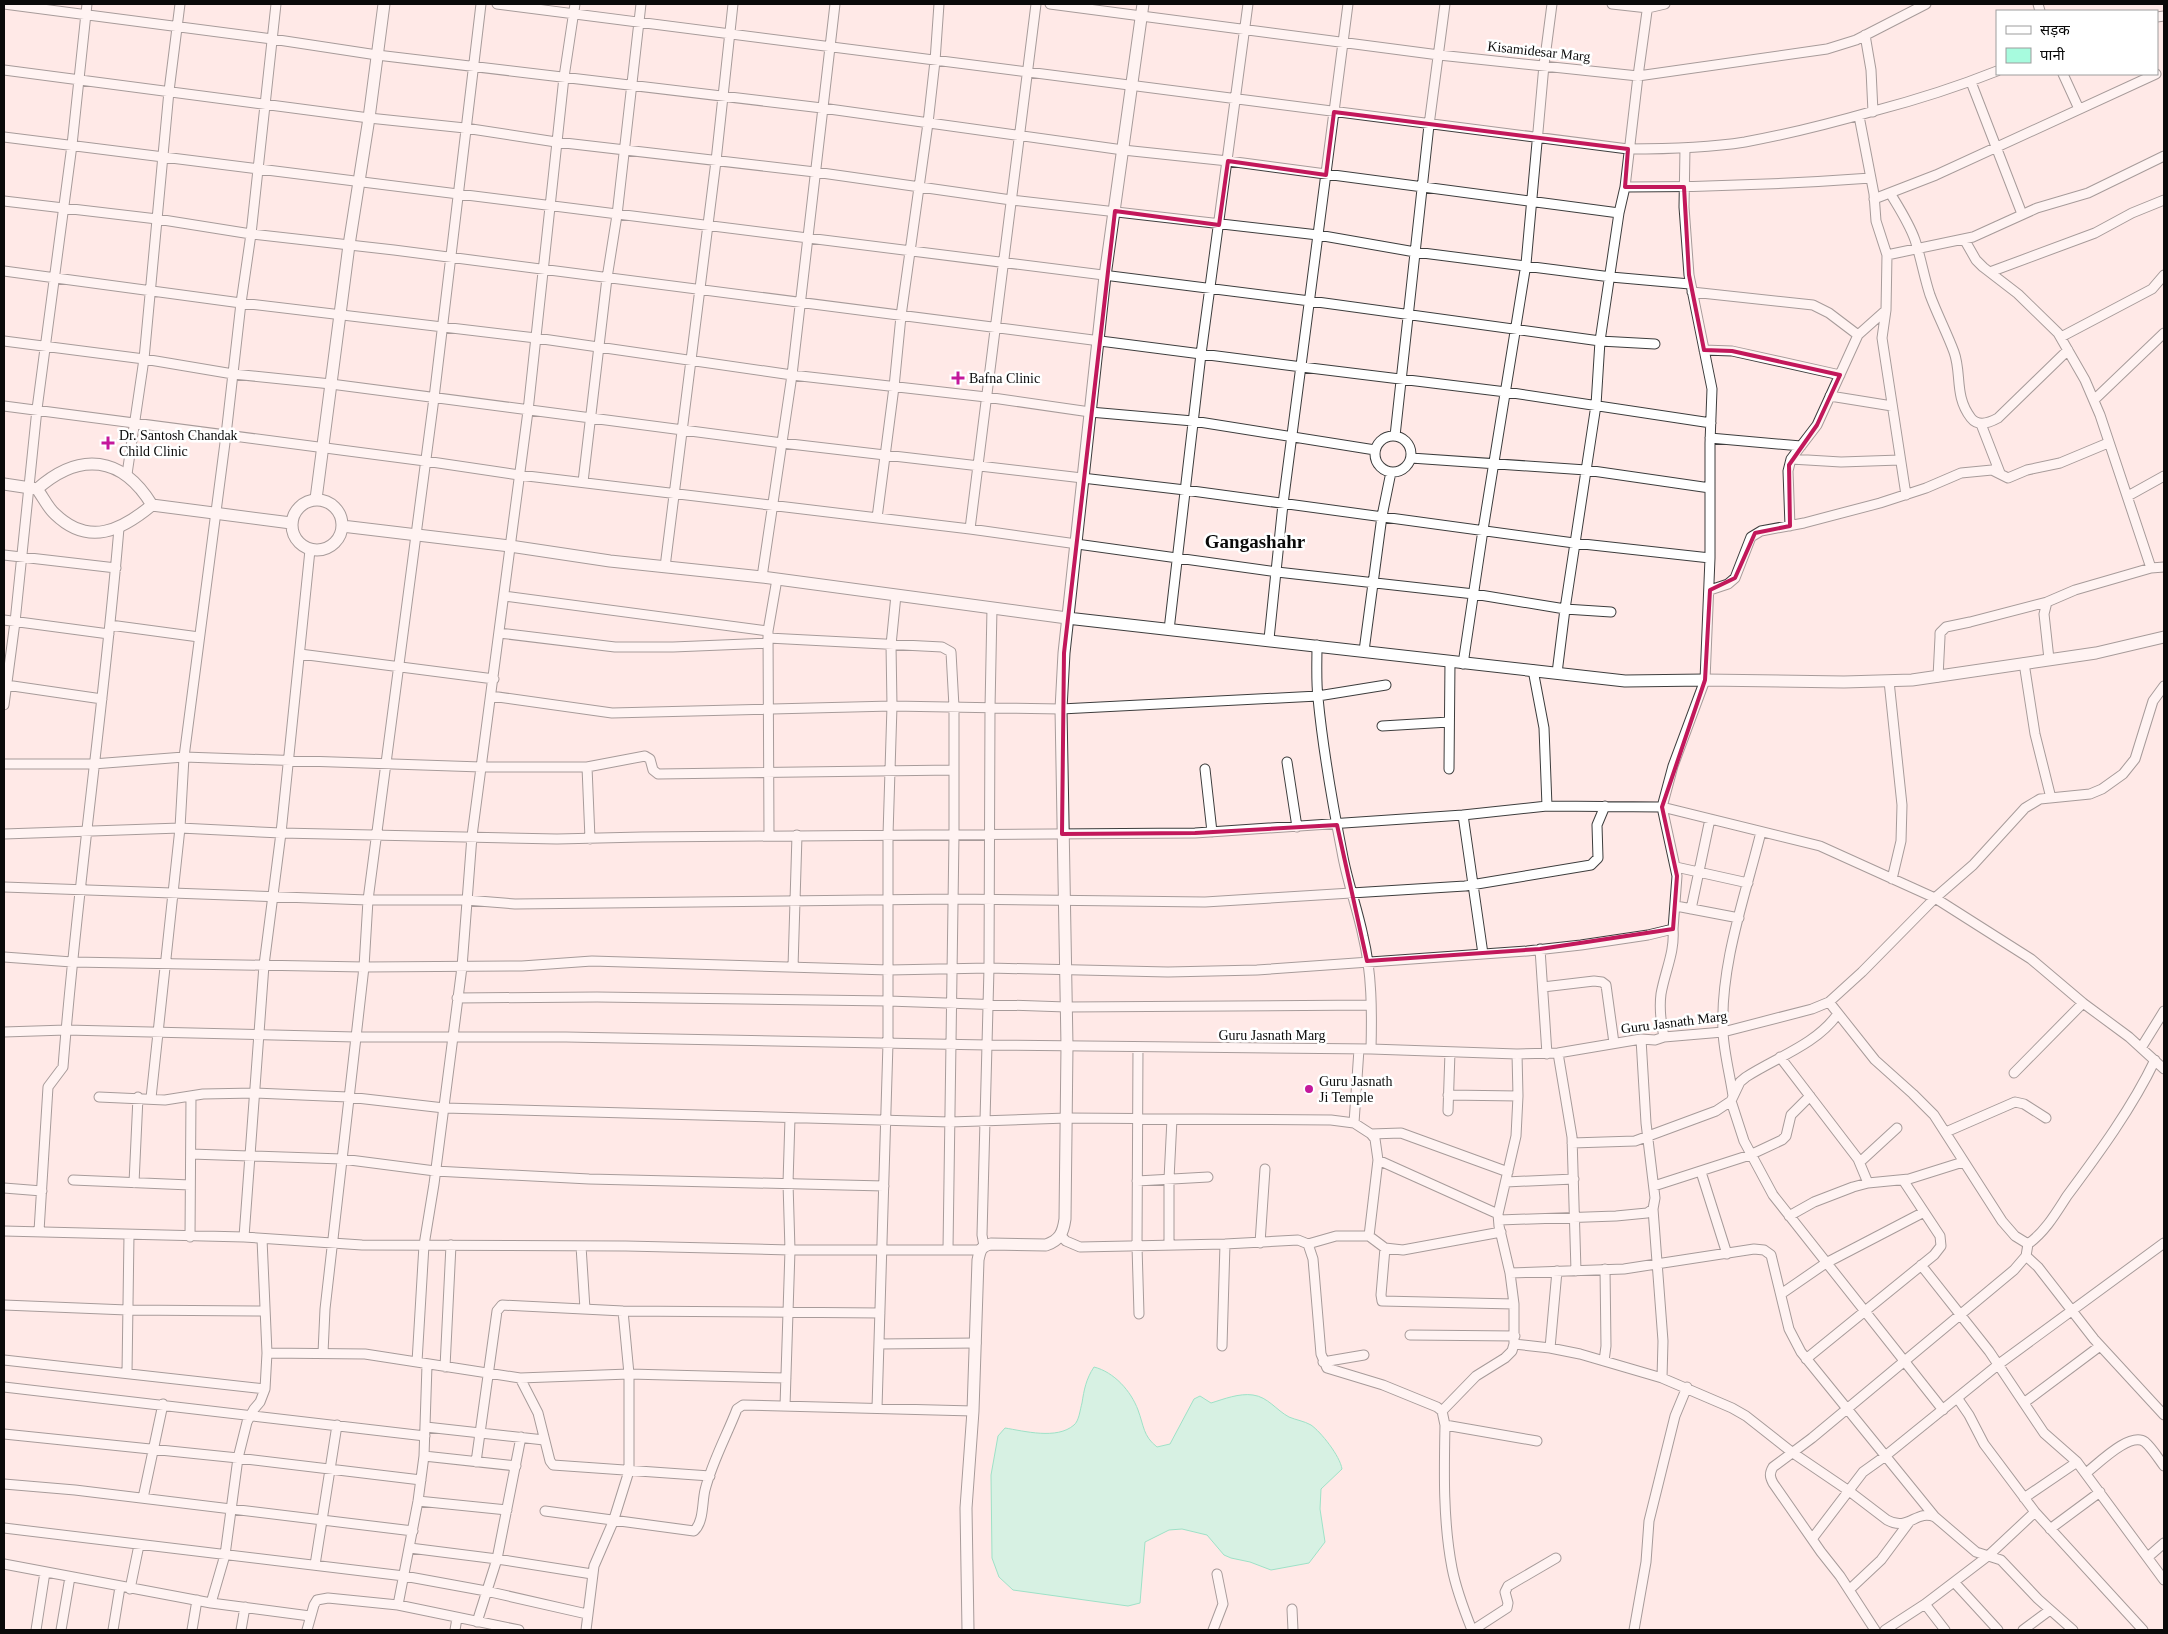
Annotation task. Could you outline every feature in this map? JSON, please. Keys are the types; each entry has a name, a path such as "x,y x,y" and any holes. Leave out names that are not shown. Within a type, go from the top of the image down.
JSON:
{"street":[{"path":"4,4 86,16 177,26 377,55 822,108 1123,150 1228,161 1619,213"},
{"path":"4,705 21,558 33,488 37,410 72,145 87,4"},
{"path":"127,474 144,359 169,91 180,4"},
{"path":"151,1098 167,964 180,828 184,757 251,234 276,4"},
{"path":"316,499 349,245 369,118 384,4"},
{"path":"323,1353 325,1309 364,968 368,900 443,327 472,66 481,4"},
{"path":"496,4 1628,149 1685,148 1745,142 1809,129 1924,98 1996,71"},
{"path":"417,1362 424,1245 462,967 472,836 492,696 528,411 556,142 575,4"},
{"path":"583,482 607,278 625,150 641,4"},
{"path":"665,567 709,225 733,4"},
{"path":"762,577 792,375 835,4"},
{"path":"877,518 901,316 936,61 939,4"},
{"path":"970,529 1005,263 1011,200 1036,4"},
{"name":"Kisamidesar Marg","path":"1050,4 1439,54 1638,76 1827,49 1865,35 1926,4"},
{"path":"4,1231 39,1230 129,1235 244,1237 362,1245 581,1246 790,1250 948,1249 982,1248 991,1244 1046,1245 1054,1242 1061,1236 1065,1219 1067,1046 1061,709 1067,618 1105,276 1142,4"},
{"path":"1169,630 1176,556 1201,354 1248,4"},
{"path":"1269,639 1284,504 1348,4"},
{"path":"1395,436 1429,125 1445,4"},
{"path":"1464,664 1493,463 1526,264 1544,65 1552,4"},
{"path":"1612,4 1648,6 1665,4"},
{"path":"1557,673 1564,608 1596,404 1600,341 1619,213 1625,187 1628,149 1648,6"},
{"path":"1865,35 1871,70 1872,112"},
{"path":"4,70 369,118 465,128 556,142 816,172 1011,200 1318,236 1415,252 1526,264 1813,305 1829,313 1858,335"},
{"path":"2064,75 2079,109"},
{"path":"1874,199 1936,175 2154,75"},
{"path":"1971,82 2022,214"},
{"path":"1859,116 1871,178 1876,221 1887,255 1886,310 1882,338 1906,495"},
{"path":"4,136 458,195 1210,288 1600,341 1654,344"},
{"path":"1664,1037 1660,1016 1660,1000 1673,952 1673,928 1678,887 1676,867 1662,807 1673,766 1705,680 1710,590 1710,438 1712,388 1691,288 1684,187 1685,148"},
{"path":"1887,255 1964,239 1995,228 2044,205 2088,193 2164,156"},
{"path":"1625,187 1796,183 1871,178"},
{"path":"1890,193 1905,219 1918,248 1921,266 1930,295 1954,352 1957,383 1963,403 1971,418 1981,424 1990,423 2006,412 2068,350"},
{"path":"1990,272 2095,233 2127,215 2164,200"},
{"path":"4,201 157,219 251,234 1402,378 1596,404 1711,423"},
{"path":"1964,239 1976,260 2025,300 2061,337 2094,400 2151,568"},
{"path":"4,271 536,338 792,375 986,397 1090,412 1193,421 1375,450"},
{"path":"2061,337 2152,289 2164,275"},
{"path":"1790,526 1788,471 1791,459 1812,434 1858,335 1886,310"},
{"path":"2094,400 2164,333"},
{"path":"4,341 144,359 233,374 331,384 782,443 1185,490 1574,543 1710,558"},
{"path":"1704,350 1732,351 1840,375"},
{"path":"1830,396 1892,406"},
{"path":"4,406 519,475 773,504 1176,556 1277,572 1474,594 1564,608 1611,612"},
{"path":"1981,424 2000,473"},
{"path":"1395,436 1403,438 1408,443 1411,450 1411,458 1404,469 1391,472 1380,467 1375,456 1375,450 1382,439 1395,436"},
{"path":"1710,438 1801,446"},
{"path":"1710,590 1728,584 1735,578 1751,537 1755,533 1790,526 1906,495 1961,473 1986,469 2000,473 2008,478 2027,470 2060,463 2108,443"},
{"path":"1411,458 1586,470 1710,488"},
{"path":"1791,459 1841,462 1900,460"},
{"path":"4,484 33,488 62,470 78,465 98,464 112,467 127,474 146,495 152,505"},
{"path":"1364,651 1382,516 1391,472"},
{"path":"2128,496 2164,476"},
{"path":"33,488 54,514 76,528 107,532 120,528 152,505 291,523"},
{"path":"316,499 332,504 341,518 342,526 341,533 332,545 318,550 310,550 296,540 292,532 291,523 296,509 309,500 316,499"},
{"path":"342,526 896,594 1067,618 1269,639 1464,664 1632,682 1705,680 1844,682 1938,677 2096,653 2164,637"},
{"path":"39,1230 48,1087 63,1067 72,962 120,528"},
{"path":"244,1237 264,965 289,761 310,550"},
{"path":"4,555 116,568"},
{"path":"1938,677 1940,632 1946,627 2046,602 2074,590 2151,568 2164,567"},
{"path":"769,836 768,637 777,579"},
{"path":"877,1408 888,1043 888,835 892,706 891,645 896,594"},
{"path":"504,596 768,637 948,649 952,656 954,707 948,1249"},
{"path":"2046,602 2044,614 2049,659"},
{"path":"968,1630 966,1508 973,1411 978,1260 982,1248 986,1119 992,608"},
{"path":"4,620 199,638"},
{"path":"499,633 615,647 673,647 768,637"},
{"path":"1317,645 1318,696 1323,739 1337,825 1367,961 1371,1005 1371,1049"},
{"path":"300,654 494,679"},
{"path":"1449,769 1450,662"},
{"path":"2024,664 2035,734 2051,798"},
{"path":"1533,670 1544,728 1547,806"},
{"path":"1889,681 1902,805 1901,841 1892,879"},
{"path":"492,696 598,712 892,706 1061,709 1318,696 1386,685"},
{"name":"Guru Jasnath Marg","path":"4,1032 66,1030 355,1037 566,1037 987,1045 1371,1049 1547,1054 1641,1039 1655,1040 1664,1037 1723,1032 1829,1002 1936,898 1973,865 2025,808 2040,799 2090,794 2102,789 2123,774 2135,759 2153,700 2164,686"},
{"path":"5,690 102,699"},
{"path":"1382,726 1450,722"},
{"path":"4,764 93,764 184,757 481,767 587,767 645,756 650,758 653,770 658,774 954,770"},
{"path":"1287,762 1297,826"},
{"path":"587,767 590,839"},
{"path":"1205,769 1212,832"},
{"path":"4,834 180,828 281,833 590,839 797,835 1160,834 1337,825 1547,806 1662,807 1820,846 1936,898 2025,955 2141,1048 2164,1069"},
{"path":"4,887 368,900 466,900 536,904 953,899 1205,902 1473,885 1591,865 1598,858 1596,825 1605,806"},
{"path":"1462,815 1482,954"},
{"path":"1691,909 1710,819"},
{"path":"1761,832 1739,918 1726,980 1723,1032 1732,1098 1739,1130 1768,1188 1943,1410"},
{"path":"793,967 797,835"},
{"path":"1676,867 1748,883"},
{"path":"1676,906 1739,918"},
{"path":"4,957 72,962 364,968 522,966 592,961 889,970 989,968 1256,970 1540,949 1648,934 1673,928"},
{"path":"1540,949 1547,1054"},
{"path":"1543,987 1594,981 1602,982 1606,985 1614,1044"},
{"path":"457,998 597,997 888,1001 1066,1007 1371,1005"},
{"path":"1829,1002 1837,1015 1875,1060 1914,1094 1946,1132 1963,1162 2008,1229 2020,1240 2028,1244"},
{"path":"2014,1073 2083,1003"},
{"path":"2141,1048 2164,1011"},
{"path":"1572,1143 1635,1141 1716,1111 1732,1098 1740,1082 1810,1040 1826,1028 1837,1015"},
{"path":"1641,1039 1648,1136 1655,1198 1654,1210 1663,1341 1662,1378"},
{"path":"1138,1047 1137,1181 1139,1314"},
{"path":"1354,1123 1359,1049"},
{"path":"1448,1111 1450,1052"},
{"path":"1558,1053 1568,1102 1572,1143 1576,1270"},
{"path":"1442,1412 1476,1376 1512,1351 1515,1340 1514,1304 1510,1272 1499,1217 1516,1136 1518,1096 1517,1054"},
{"path":"1780,1057 1860,1162 1868,1183"},
{"path":"1875,1630 1770,1477 1773,1467 1793,1453 2014,1270 2026,1256 2028,1244 2043,1230 2101,1150 2146,1078 2155,1060"},
{"path":"98,1096 171,1100 203,1094 255,1094 348,1097 444,1108 790,1118 886,1118 950,1122 986,1119 1067,1118 1332,1120 1354,1123 1371,1134 1374,1139 1378,1160 1369,1236"},
{"path":"1448,1095 1518,1096"},
{"path":"190,1236 191,1096"},
{"path":"1654,1186 1750,1155 1782,1140 1786,1136 1791,1115 1810,1096"},
{"path":"134,1183 138,1097"},
{"path":"1946,1132 2015,1102 2024,1104 2046,1118"},
{"path":"785,1406 789,1313 788,1183 790,1118"},
{"path":"1169,1245 1169,1179 1172,1119"},
{"path":"1860,1162 1897,1128"},
{"path":"1371,1134 1401,1133 1508,1172"},
{"path":"191,1154 342,1159 435,1171 589,1179 884,1186"},
{"path":"1378,1160 1499,1217 1575,1217 1647,1213 1654,1210"},
{"path":"1789,1216 1838,1192 1868,1183 1903,1180 1963,1162"},
{"path":"1260,1242 1265,1170"},
{"path":"1701,1172 1727,1254"},
{"path":"1137,1181 1208,1178"},
{"path":"1506,1182 1574,1179"},
{"path":"73,1180 190,1185"},
{"path":"1806,1359 1938,1251 1942,1241 1903,1180"},
{"path":"4,1188 42,1191"},
{"path":"1781,1294 1826,1264 1924,1212"},
{"path":"1061,1236 1072,1245 1080,1247 1225,1244 1298,1240 1308,1244 1336,1236 1369,1236 1385,1248 1403,1250 1501,1232"},
{"path":"127,1373 129,1235"},
{"path":"212,1603 225,1555 233,1508 238,1458 250,1415 260,1402 264,1389 267,1353 262,1239"},
{"path":"1812,1539 1863,1472 1958,1399 1999,1364 2164,1243"},
{"path":"1222,1346 1225,1244"},
{"path":"1308,1244 1314,1259 1323,1362 1331,1370 1391,1388 1437,1407 1442,1412 1445,1425 1447,1534 1452,1569 1472,1630 1507,1608 1508,1603 1505,1592 1508,1586 1556,1558"},
{"path":"445,1368 451,1245"},
{"path":"581,1246 585,1309"},
{"path":"1385,1248 1380,1295 1382,1301 1514,1304"},
{"path":"1510,1272 1605,1270 1659,1264 1754,1249 1764,1250 1771,1255 1789,1329 1806,1359 1847,1408 1884,1457 1935,1517 1976,1552 1998,1558 2007,1565 2050,1610 2073,1630"},
{"path":"2026,1256 2038,1267 2100,1346 2164,1415"},
{"path":"1921,1265 1999,1364 2044,1433 2077,1462 2086,1473 2164,1580"},
{"path":"1604,1361 1606,1346 1605,1270"},
{"path":"1550,1348 1557,1271"},
{"path":"476,1462 496,1311 499,1307 508,1304 623,1311 880,1313"},
{"path":"4,1305 127,1310 264,1311"},
{"path":"586,1630 594,1566 613,1522 629,1471 629,1374 623,1311"},
{"path":"1410,1335 1515,1340 1604,1361 1662,1378 1686,1387 1746,1416 1793,1453 1894,1524 1905,1524 1924,1515 1935,1517"},
{"path":"879,1344 976,1343"},
{"path":"2025,1402 2100,1346"},
{"path":"267,1353 365,1354 445,1368 520,1378 629,1374 786,1378"},
{"path":"1323,1362 1364,1355"},
{"path":"4,1360 264,1389"},
{"path":"398,1605 413,1531 424,1456 427,1365"},
{"path":"520,1378 536,1407 553,1466 710,1476"},
{"path":"4,1387 337,1425 479,1433 544,1440"},
{"path":"1634,1630 1646,1562 1648,1521 1675,1416 1686,1387"},
{"path":"1958,1399 1969,1415 1984,1444 2035,1512 2144,1630"},
{"path":"143,1498 162,1404"},
{"path":"545,1511 613,1522 694,1531 699,1524 705,1490 710,1476 740,1406 973,1411"},
{"path":"315,1565 337,1425"},
{"path":"1445,1425 1537,1441"},
{"path":"4,1434 238,1458 421,1480"},
{"path":"477,1622 497,1559 521,1437"},
{"path":"2086,1473 2130,1440 2143,1440 2163,1464"},
{"path":"424,1456 516,1466"},
{"path":"2024,1498 2077,1462"},
{"path":"4,1484 233,1508 413,1531"},
{"path":"2050,1529 2100,1492"},
{"path":"418,1501 507,1510"},
{"path":"1886,1630 1925,1604 1988,1556 2035,1512"},
{"path":"1849,1590 1881,1560 1910,1522"},
{"path":"4,1528 404,1576 486,1591 587,1614"},
{"path":"2148,1557 2164,1543"},
{"path":"130,1589 139,1545"},
{"path":"410,1548 592,1574"},
{"path":"4,1564 212,1603 310,1616"},
{"path":"36,1630 45,1572"},
{"path":"1213,1630 1223,1604 1217,1574"},
{"path":"61,1630 70,1577"},
{"path":"1954,1582 1998,1630"},
{"path":"113,1630 120,1587"},
{"path":"307,1630 314,1605 317,1600 322,1598 398,1605 519,1630"},
{"path":"192,1630 197,1600"},
{"path":"1925,1604 1945,1630"},
{"path":"241,1630 245,1607"},
{"path":"1292,1609 1293,1630"},
{"path":"2022,1630 2050,1610"},
{"path":"455,1630 457,1618"}],"highlighted area":[{"path":"1334,112 1628,149 1625,187 1684,187 1689,275 1704,350 1732,351 1840,375 1817,425 1789,465 1790,526 1755,533 1735,578 1710,590 1705,680 1662,807 1677,876 1673,929 1540,949 1367,961 1337,825 1195,833 1062,834 1064,653 1115,211 1219,225 1228,161 1326,175"}],"water":[{"path":"1094,1367 1108,1373 1126,1389 1135,1403 1146,1435 1157,1447 1170,1444 1194,1399 1200,1396 1211,1403 1237,1396 1258,1396 1289,1417 1315,1428 1334,1451 1342,1469 1321,1489 1320,1509 1325,1542 1309,1563 1271,1570 1224,1555 1207,1535 1182,1529 1169,1530 1145,1542 1140,1603 1128,1606 1013,1590 999,1577 992,1558 991,1475 998,1436 1005,1428 1050,1433 1067,1430 1074,1425 1079,1415 1087,1380"}],"place":[{"name":"Bafna Clinic","path":"958,378"},
{"name":"Dr. Santosh Chandak Child Clinic","path":"108,443"},
{"name":"Guru Jasnath Ji Temple","path":"1309,1089"}],"district":[{"name":"Gangashahr","path":"1255,541"}]}
